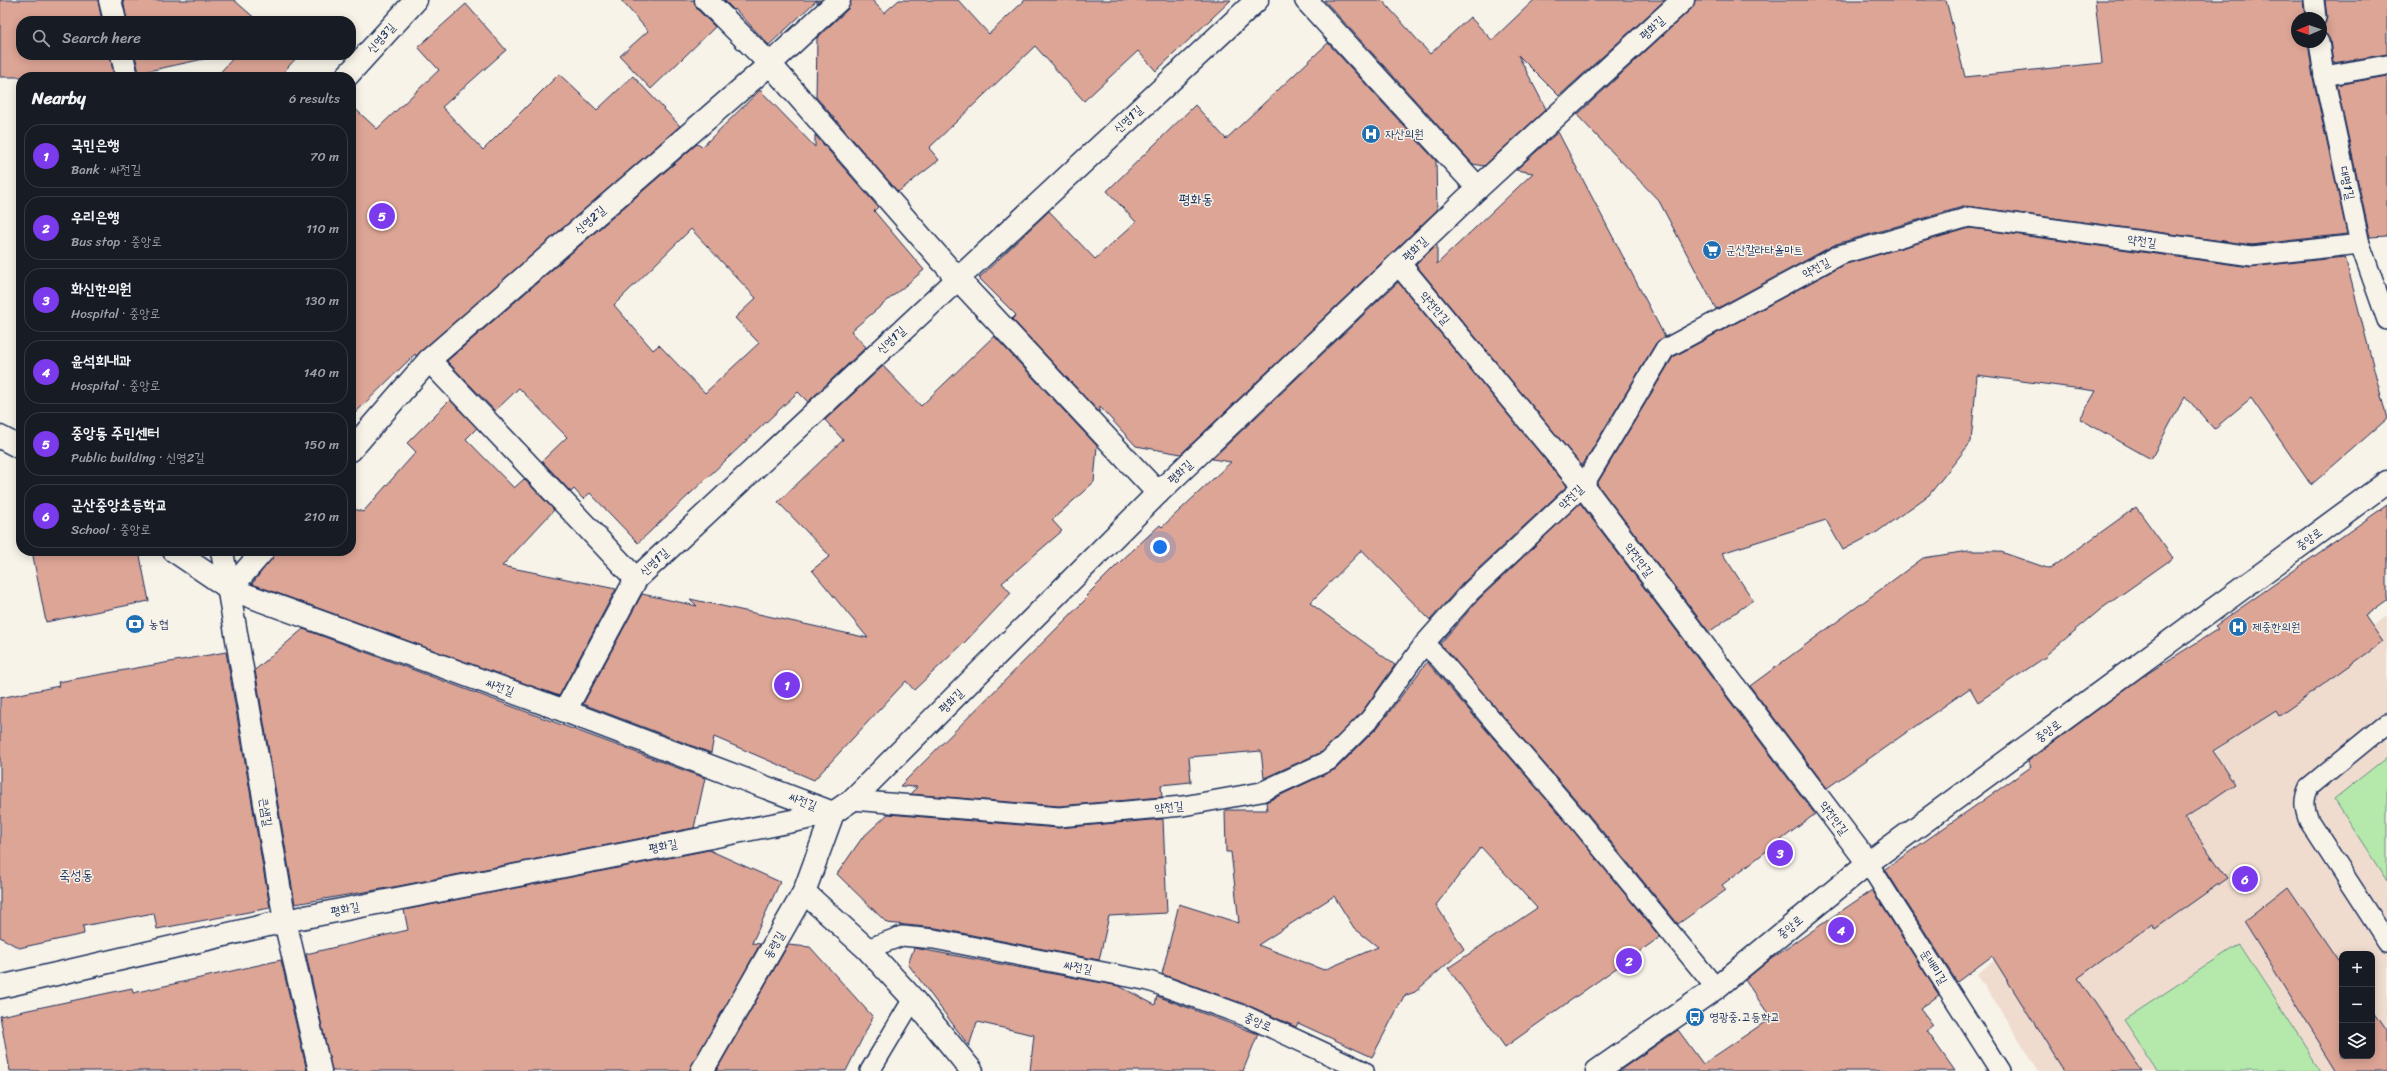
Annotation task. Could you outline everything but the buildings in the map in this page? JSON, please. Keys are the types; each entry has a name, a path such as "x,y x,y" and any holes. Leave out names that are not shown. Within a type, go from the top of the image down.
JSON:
{"street":[{"path":"110,0 114,16"},
{"name":"신영3길","path":"351,72 416,0"},
{"path":"706,0 770,64 958,278 1158,493"},
{"name":"신영2길","path":"356,444 429,360 770,64 839,0"},
{"name":"신영1길","path":"565,711 636,579 1256,0"},
{"path":"1306,0 1478,188"},
{"name":"평화길","path":"0,987 284,921 833,813 852,800 1158,493 1478,188 1683,0"},
{"path":"123,60 126,72"},
{"name":"약전안길","path":"1400,264 1583,486 1868,863"},
{"path":"429,360 636,579"},
{"name":"중앙로","path":"1597,1071 1716,988 1868,863 2387,482"},
{"name":"싸전길","path":"181,556 230,589 565,711 833,813"},
{"name":"큰샘길","path":"223,556 230,589 284,921 320,1071"},
{"path":"230,589 259,556"},
{"name":"동령길","path":"702,1071 804,892 833,813"},
{"path":"804,892 867,949 913,999 972,1071"}],"lane":[{"path":"2314,0 2315,12"},
{"name":"대명1길","path":"2321,48 2324,76 2360,244 2387,320"},
{"path":"2324,76 2387,65"},
{"name":"약전길","path":"852,800 1059,817 1183,806 1261,792 1328,761 1370,719 1424,644 1471,591 1583,486 1665,349 1839,255 1969,217 2252,256 2360,244"},
{"path":"1424,644 1440,659 1575,816 1716,988"},
{"path":"2387,723 2309,787 2304,798 2305,809 2309,821 2387,941"},
{"name":"둔배미길","path":"1868,863 2000,1071"},
{"name":"싸전길","path":"867,949 902,936 934,939 1150,981"},
{"name":"중앙로","path":"1150,981 1248,1017 1364,1071"},
{"path":"870,1071 913,999"}],"shaded area":[{"path":"2387,615 2387,1071 2039,1071 1977,974 2040,925 2142,801 2218,750"}],"green space":[{"path":"2387,757 2387,881 2334,799"},
{"path":"2239,944 2322,1071 2158,1071 2124,1020"}],"place":[{"name":"자산의원","path":"1371,134"},
{"name":"중앙동 주민센터","path":"382,216"},
{"name":"군산칼라타올마트","path":"1712,250"},
{"name":"농협","path":"135,624"},
{"name":"제중한의원","path":"2238,627"},
{"name":"국민은행","path":"787,685"},
{"name":"화신한의원","path":"1780,853"},
{"name":"군산중앙초등학교","path":"2245,879"},
{"name":"윤석희내과","path":"1841,930"},
{"name":"우리은행","path":"1629,961"},
{"name":"영광중.고등학교","path":"1695,1017"}],"district":[{"name":"평화동","path":"1196,199"},
{"name":"죽성동","path":"76,875"}]}
